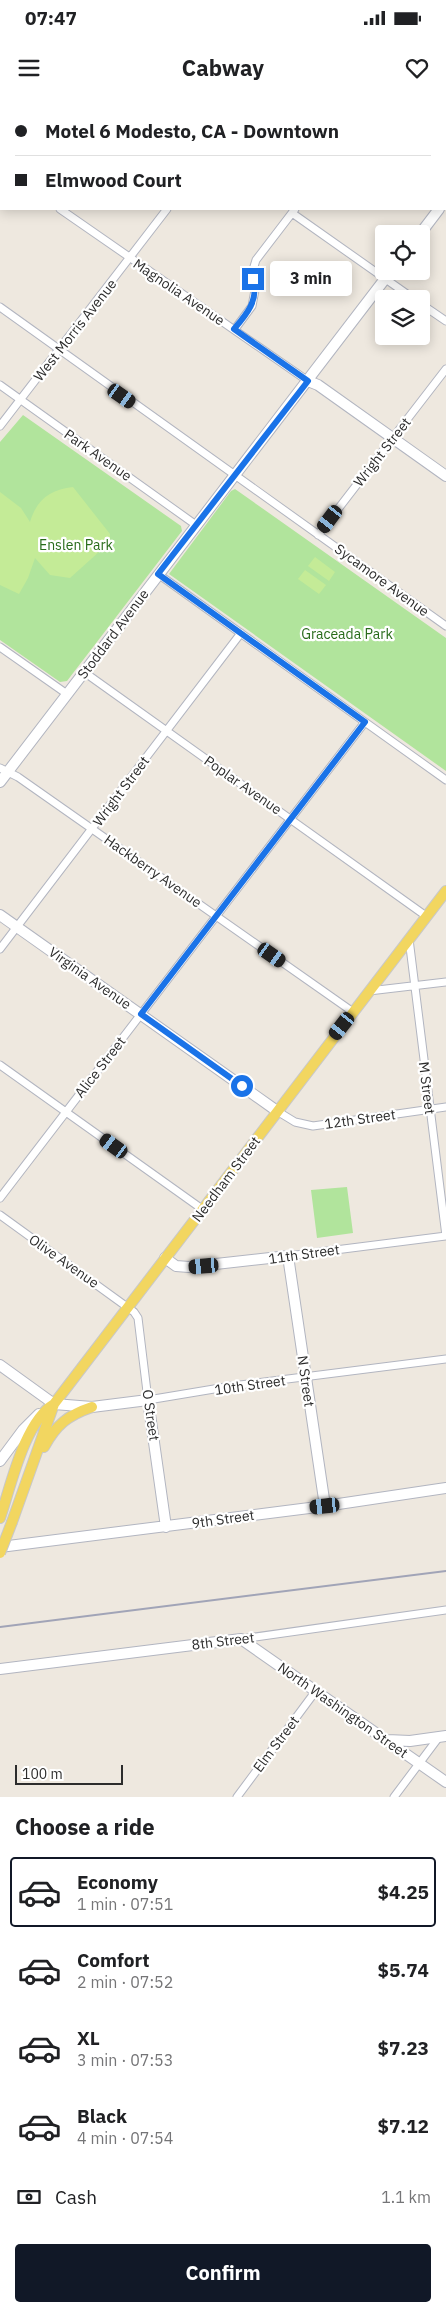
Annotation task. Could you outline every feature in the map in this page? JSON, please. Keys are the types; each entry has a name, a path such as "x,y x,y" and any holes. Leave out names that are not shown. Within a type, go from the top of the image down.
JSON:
{"main road":[{"name":"Needham Street","path":"51,1406 446,890"},
{"path":"0,1553 51,1406"},
{"path":"0,1518 28,1439 51,1406"},
{"path":"24,1488 59,1424 74,1413 92,1407"}],"street":[{"name":"Magnolia Avenue","path":"61,210 308,381 318,385 446,476"},
{"name":"West Morris Avenue","path":"0,426 166,210"},
{"path":"427,225 438,210"},
{"path":"234,329 252,306 255,290 252,273 256,260 294,211 375,266"},
{"name":"Stoddard Avenue","path":"0,782 4,770 67,694 384,280"},
{"path":"393,280 404,290"},
{"name":"Sycamore Avenue","path":"0,307 235,476 445,623"},
{"path":"430,310 446,321"},
{"name":"Wright Street","path":"318,534 446,368"},
{"name":"Park Avenue","path":"0,385 196,525"},
{"path":"158,574 446,780"},
{"name":"Wright Street","path":"0,949 242,633"},
{"path":"0,647 67,694"},
{"name":"Poplar Avenue","path":"84,672 426,916"},
{"name":"Alice Street","path":"0,1198 365,722"},
{"name":"Hackberry Avenue","path":"4,770 18,777 353,1012"},
{"name":"Virginia Avenue","path":"0,915 277,1111"},
{"name":"M Street","path":"409,939 446,1236"},
{"path":"369,991 446,982"},
{"path":"0,1064 202,1209"},
{"name":"12th Street","path":"277,1111 295,1122 313,1126 446,1107"},
{"name":"Olive Avenue","path":"0,1215 128,1307"},
{"name":"11th Street","path":"165,1258 176,1266 186,1267 446,1236"},
{"name":"N Street","path":"288,1256 325,1506"},
{"name":"O Street","path":"128,1307 138,1318 166,1527"},
{"name":"10th Street","path":"51,1406 92,1407 232,1386 446,1359"},
{"path":"0,1365 51,1406"},
{"name":"Needham Street","path":"0,1461 32,1421 51,1406"},
{"name":"9th Street","path":"0,1547 325,1506 446,1488"},
{"name":"8th Street","path":"0,1669 241,1639 446,1610"},
{"name":"North Washington Street","path":"241,1639 446,1782"},
{"name":"Elm Street","path":"237,1797 315,1692"},
{"path":"386,1740 398,1741 443,1737"},
{"path":"394,1797 443,1737"}],"green space":[{"name":"Enslen Park","path":"23,415 181,526 182,531 67,681 60,682 0,640 0,442"},
{"path":"73,487 110,534 110,542 70,578 50,575 35,558 28,578 19,594 0,585 0,492 21,508 30,522 36,507 46,497 58,490"},
{"name":"Graceada Park","path":"235,489 446,638 446,771 169,574 231,491"},
{"path":"315,557 335,572 329,581 308,566"},
{"path":"305,570 326,585 319,594 298,579"},
{"path":"347,1187 353,1233 317,1238 311,1190"}],"railway":[{"path":"0,1627 446,1571"}],"route":[{"path":"242,1086 141,1014 365,722 158,574 308,381 299,377 234,329 252,306 255,290 253,279"}]}
